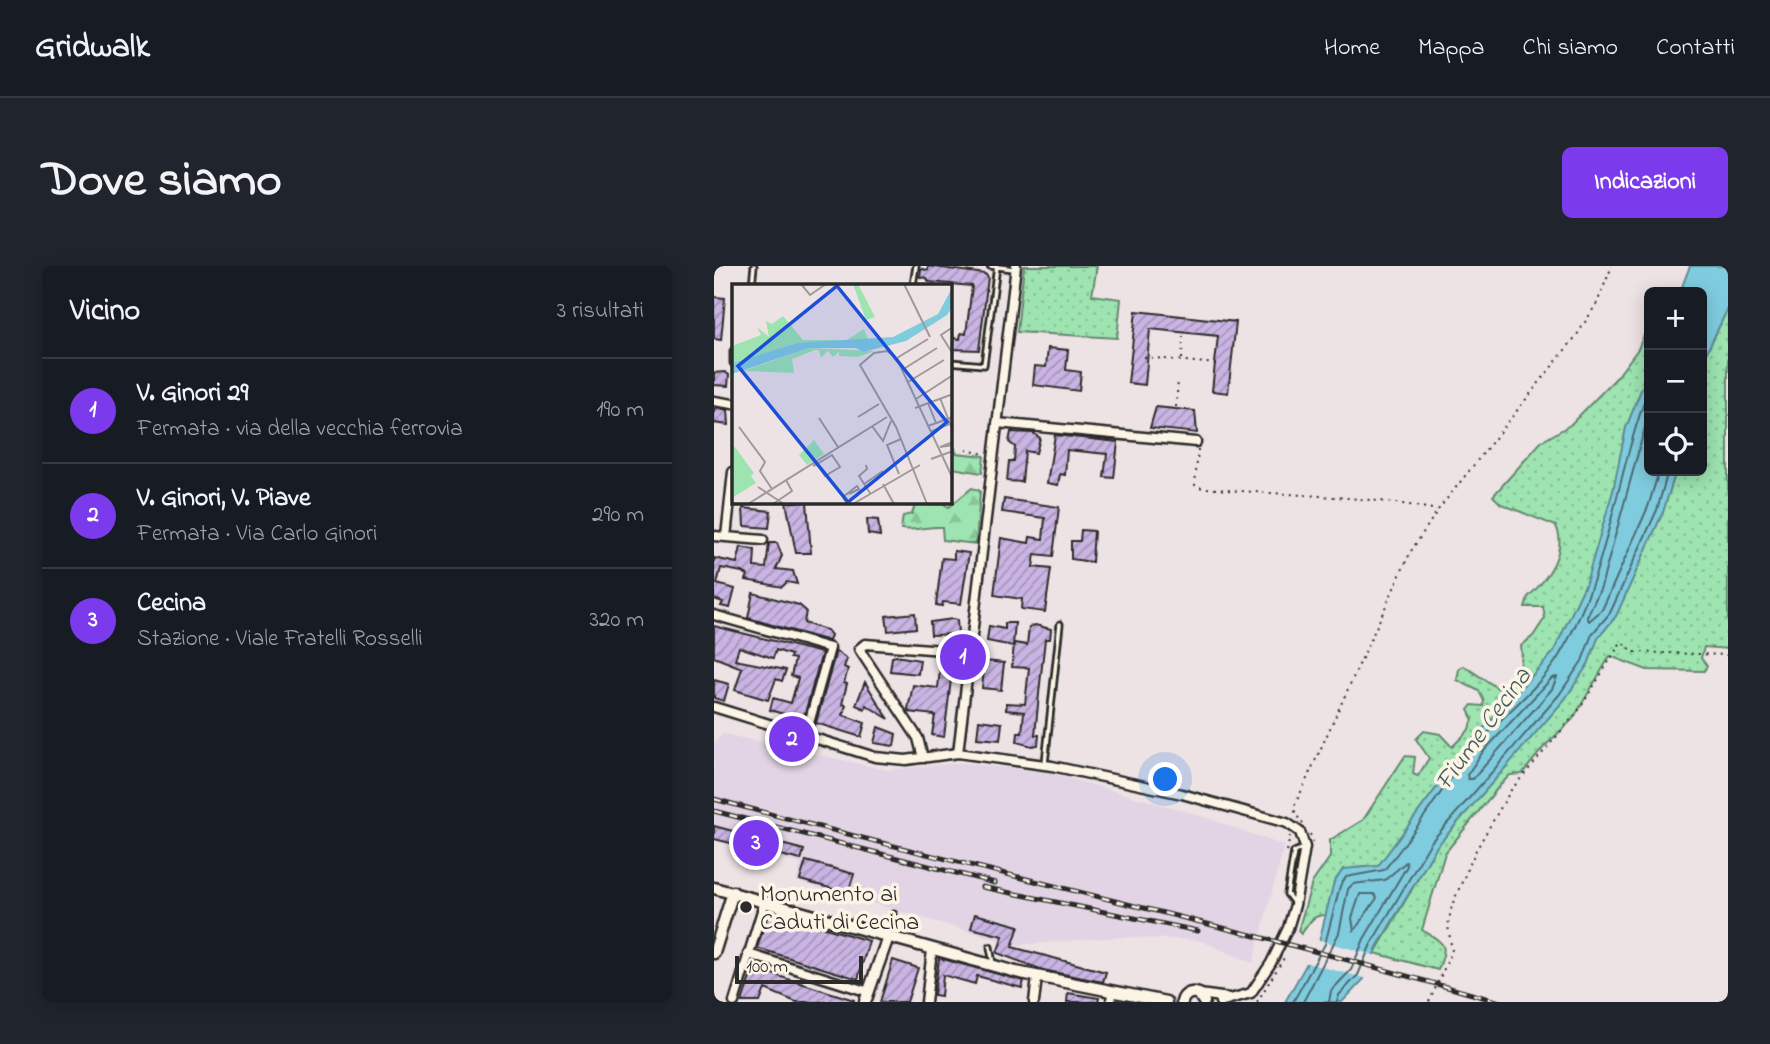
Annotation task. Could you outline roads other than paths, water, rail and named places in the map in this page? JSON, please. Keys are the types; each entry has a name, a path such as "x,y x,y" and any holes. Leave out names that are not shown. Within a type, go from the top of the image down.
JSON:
{"street":[{"path":"958,753 1016,268"},
{"path":"714,401 732,404"},
{"path":"997,423 1196,442"},
{"path":"726,537 732,481"},
{"path":"714,536 762,540"},
{"path":"714,615 830,648 806,734"},
{"path":"923,758 918,738 859,649 864,644 969,652"},
{"path":"714,707 875,757 892,760 958,753 1045,765 1182,794 1287,824 1300,832 1309,849 1288,928 1271,963 1251,993 1220,1002"},
{"path":"714,888 1111,997 1167,1002 1182,1000 1188,993 1201,998 1231,999"},
{"path":"714,953 733,892"},
{"path":"734,1002 765,901"},
{"path":"748,954 867,997 888,937"},
{"path":"926,1002 932,950"},
{"path":"1034,1002 1037,977"}],"lane":[{"path":"752,284 754,266"},
{"path":"913,284 915,266"},
{"path":"990,266 1016,268"},
{"path":"952,362 984,365 997,267"},
{"path":"1045,765 1060,624"},
{"path":"888,937 894,914"},
{"path":"990,947 994,966"}],"water":[{"path":"1690,266 1728,266 1728,308 1707,352 1707,287 1682,287"},
{"path":"1644,383 1644,476 1674,476 1663,512 1616,616 1598,638 1588,664 1565,699 1437,846 1377,947 1364,979 1342,1002 1285,1002 1319,942 1334,882 1343,869 1378,866 1470,743 1553,653 1586,583 1613,491 1626,428"}],"railway":[{"path":"714,799 1304,949 1500,1002"},
{"path":"714,811 995,883"},
{"path":"982,887 1198,931"}],"place":[{"name":"V. Ginori 29","path":"963,657"},
{"name":"V. Ginori, V. Piave","path":"792,739"},
{"name":"Cecina","path":"756,843"},
{"name":"Monumento ai Caduti di Cecina","path":"746,907"}],"water label":[{"name":"Fiume Cecina","path":"1482,728"}]}
